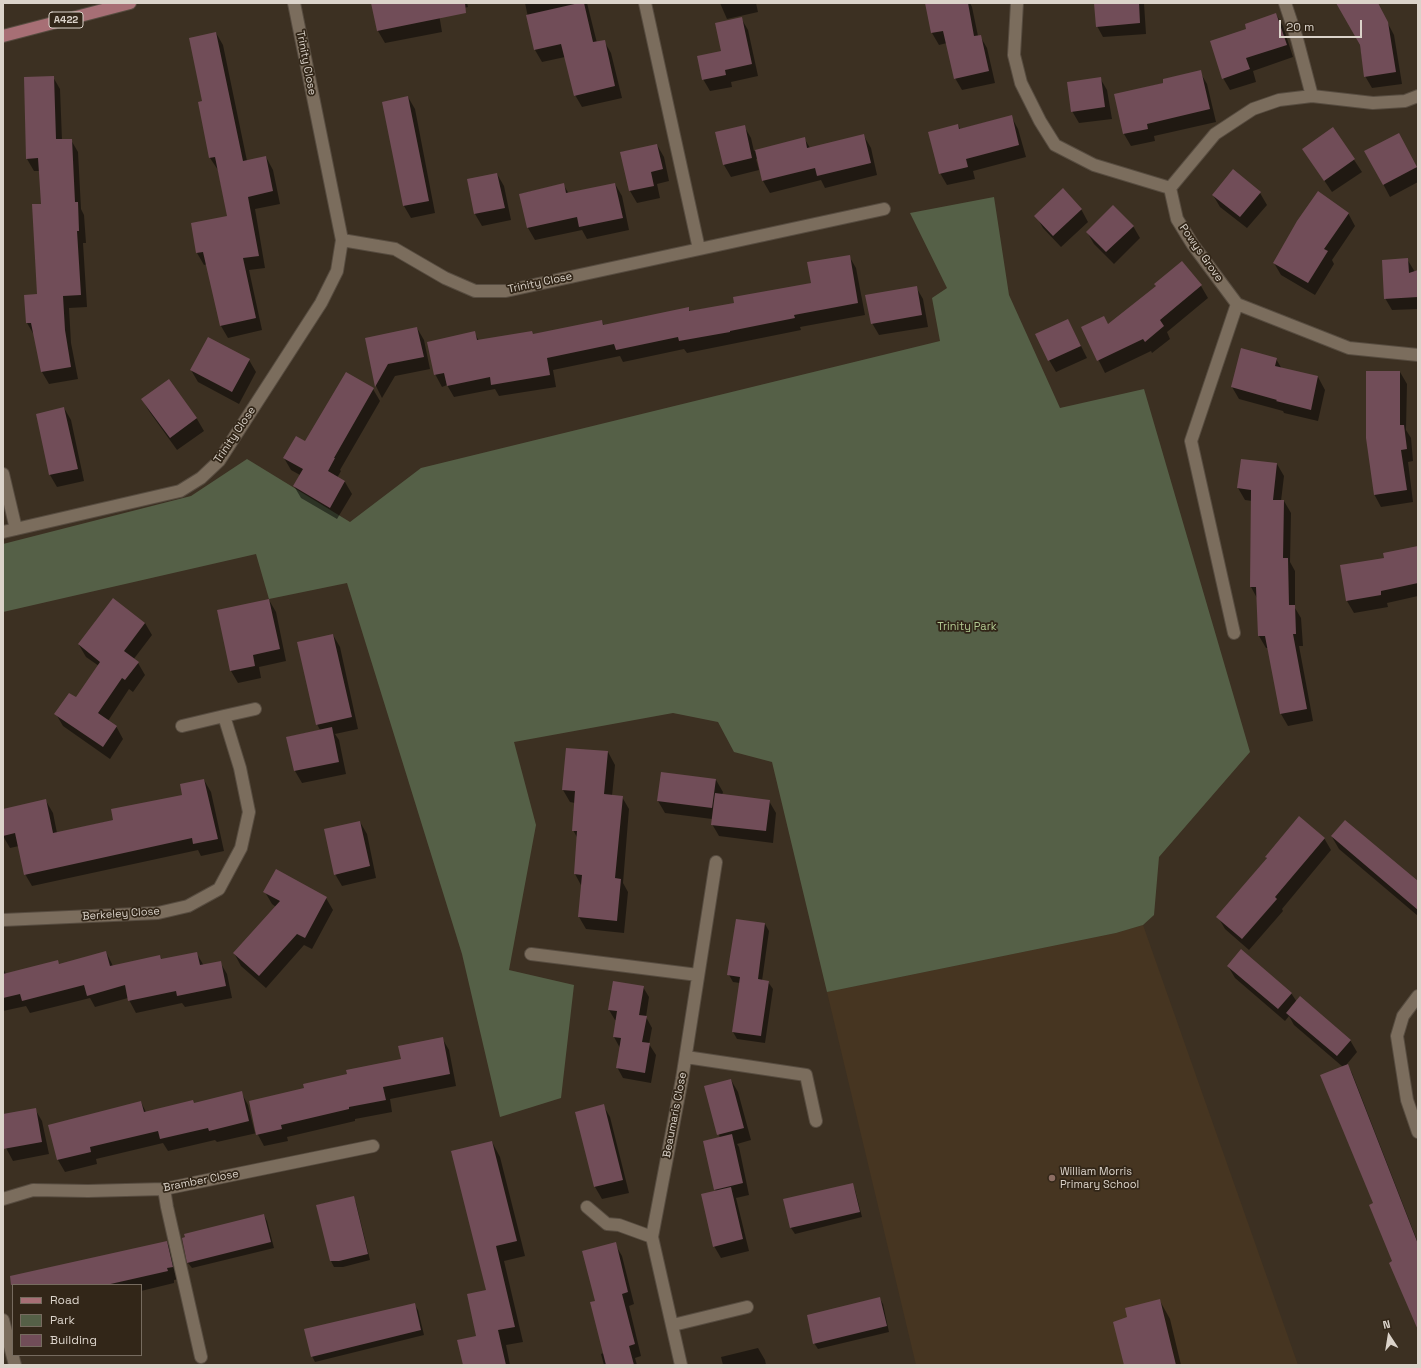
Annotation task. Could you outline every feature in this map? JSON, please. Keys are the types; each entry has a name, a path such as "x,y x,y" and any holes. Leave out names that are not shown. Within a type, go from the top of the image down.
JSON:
{"main road":[{"name":"A422","path":"3,36 130,3"}],"street":[{"name":"Trinity Close","path":"3,532 180,491 201,478 219,461 321,303 336,271 342,240 294,3"},
{"path":"645,3 699,249"},
{"path":"1018,3 1014,55 1021,83 1040,121 1055,145 1094,165 1170,188 1215,134 1253,109 1279,100 1312,96 1373,103 1405,101 1418,96"},
{"path":"1285,3 1297,39 1312,96"},
{"name":"Powys Grove","path":"1170,188 1177,219 1193,245 1237,304"},
{"name":"Trinity Close","path":"342,240 395,249 445,278 475,291 506,291 884,209"},
{"path":"1234,632 1191,441 1237,304 1349,348 1418,355"},
{"path":"3,474 16,529"},
{"path":"182,726 255,709"},
{"name":"Berkeley Close","path":"3,920 158,913 188,906 219,889 241,848 249,812 240,768 224,716"},
{"name":"Beaumaris Close","path":"681,1365 652,1237 686,1057 716,862"},
{"path":"531,954 698,975"},
{"path":"1418,996 1402,1016 1397,1036 1407,1100 1418,1132"},
{"path":"686,1057 806,1075 816,1121"},
{"name":"Bramber Close","path":"3,1199 33,1190 88,1191 164,1189 373,1146"},
{"path":"164,1189 201,1357"},
{"path":"587,1207 607,1224 619,1225 652,1237"},
{"path":"673,1325 747,1307"},
{"path":"3,1320 12,1354"}],"shaded area":[{"name":"William Morris Primary School","path":"1143,925 1298,1365 916,1365 827,992 1116,933"}],"green space":[{"name":"Trinity Park","path":"994,197 1009,295 1060,408 1144,389 1250,752 1159,857 1154,915 1143,925 1116,933 827,992 772,762 734,752 718,722 673,713 514,742 536,825 509,970 574,985 561,1098 500,1117 462,954 347,583 269,599 256,554 3,612 3,544 191,496 247,459 350,522 421,468 940,341 932,298 947,288 910,213"}],"building":[{"path":"371,3 465,3 466,13 377,31"},
{"path":"584,3 593,42 605,40 615,86 574,96 561,44 534,50 526,15"},
{"path":"925,3 968,3 974,36 981,35 989,71 954,79 943,31 931,33"},
{"path":"1094,3 1139,3 1140,23 1096,27"},
{"path":"1336,3 1378,3 1388,22 1396,72 1364,77 1360,45"},
{"path":"1276,13 1287,45 1246,58 1250,69 1222,79 1210,41 1246,29 1245,24"},
{"path":"742,17 752,64 725,70 726,75 702,80 697,56 721,51 715,23"},
{"path":"216,32 243,161 266,156 273,191 248,197 259,256 243,258 256,318 220,326 203,252 196,253 191,223 227,216 215,157 209,158 198,102 202,101 189,38"},
{"path":"1201,70 1210,109 1147,124 1148,129 1123,134 1114,94 1163,83 1163,79"},
{"path":"54,76 56,139 72,139 75,202 78,202 79,231 77,231 81,295 63,296 65,330 71,367 41,372 31,323 26,323 24,295 37,294 32,204 41,204 38,158 26,159 24,77"},
{"path":"1101,77 1105,107 1071,112 1067,82"},
{"path":"408,96 429,201 403,206 382,102"},
{"path":"1012,115 1019,145 966,159 968,167 939,174 928,132 958,124 959,129"},
{"path":"745,125 752,158 723,165 715,132"},
{"path":"1333,127 1355,159 1324,181 1302,149"},
{"path":"1399,133 1417,167 1383,185 1364,151"},
{"path":"864,134 871,163 817,176 815,168 762,181 755,150 805,137 807,148"},
{"path":"657,144 663,169 651,172 654,186 629,191 620,152"},
{"path":"1233,169 1261,192 1240,217 1212,195"},
{"path":"497,173 505,208 474,214 467,179"},
{"path":"564,183 566,193 615,183 623,218 579,227 577,217 527,228 519,194"},
{"path":"1063,188 1082,209 1053,236 1034,216"},
{"path":"1318,191 1349,213 1324,249 1328,251 1308,283 1273,263 1297,221"},
{"path":"1113,205 1134,226 1106,252 1086,232"},
{"path":"850,255 858,303 794,315 795,318 730,332 679,341 678,337 616,350 614,344 547,358 550,375 491,385 490,377 447,386 444,373 434,375 427,342 475,331 477,340 532,331 533,334 602,320 603,325 689,307 689,311 734,303 733,297 811,283 807,262"},
{"path":"1408,258 1409,273 1418,270 1418,297 1384,299 1382,260"},
{"path":"1182,261 1202,285 1160,320 1164,326 1145,342 1143,339 1097,361 1081,327 1104,316 1108,324 1156,286 1154,284"},
{"path":"917,286 922,315 871,324 865,295"},
{"path":"1068,319 1081,346 1048,361 1035,334"},
{"path":"417,327 424,357 388,364 375,387 365,338"},
{"path":"208,337 250,359 232,392 190,370"},
{"path":"1241,348 1277,358 1275,366 1318,376 1311,410 1231,387"},
{"path":"1366,371 1400,371 1400,425 1404,425 1407,449 1401,450 1407,490 1374,495 1366,438"},
{"path":"346,372 374,388 328,471 345,481 330,508 293,486 303,469 283,458 296,436 305,441"},
{"path":"169,379 197,418 170,438 141,399"},
{"path":"64,407 78,469 49,475 36,414"},
{"path":"1241,459 1277,463 1273,500 1284,500 1283,558 1288,558 1289,605 1295,605 1296,634 1293,634 1307,709 1280,714 1265,636 1258,636 1256,587 1250,587 1251,490 1237,488"},
{"path":"1418,546 1418,583 1381,591 1381,595 1346,601 1340,565 1384,558 1383,553"},
{"path":"113,598 145,623 124,651 139,662 125,680 122,678 98,713 117,726 103,747 54,714 69,693 76,697 100,662 78,644"},
{"path":"269,599 280,649 253,655 255,666 230,671 217,610"},
{"path":"333,634 352,717 316,725 297,642"},
{"path":"332,727 339,762 294,771 286,737"},
{"path":"566,748 608,751 604,794 623,796 615,878 621,879 617,921 578,917 582,875 574,874 577,831 572,831 575,791 562,790"},
{"path":"661,772 716,779 712,808 657,801"},
{"path":"204,779 218,839 193,844 192,838 24,875 15,833 3,836 3,809 46,799 53,833 113,820 111,809 182,795 180,784"},
{"path":"715,793 770,800 766,831 711,825"},
{"path":"1299,816 1325,838 1275,897 1277,899 1242,939 1216,917 1267,858 1265,857"},
{"path":"1345,820 1418,881 1418,910 1331,836"},
{"path":"360,821 370,866 334,875 324,829"},
{"path":"276,869 327,897 305,938 297,934 259,976 233,953 280,901 263,892"},
{"path":"736,919 765,923 758,979 769,981 761,1036 732,1032 740,977 727,975"},
{"path":"1241,949 1292,993 1278,1009 1227,966"},
{"path":"106,951 110,966 160,955 161,959 197,952 200,965 221,961 226,986 177,996 176,991 128,1001 125,985 87,996 84,985 22,1001 20,994 3,998 3,974 58,960 59,964"},
{"path":"613,981 644,986 639,1015 647,1016 642,1042 650,1043 645,1073 616,1068 621,1038 613,1037 617,1011 608,1010"},
{"path":"1300,996 1351,1040 1337,1056 1286,1013"},
{"path":"443,1037 450,1074 383,1087 386,1100 349,1107 349,1109 281,1125 282,1129 256,1135 249,1101 304,1088 303,1084 347,1074 346,1070 401,1059 398,1046"},
{"path":"1348,1064 1418,1244 1418,1330 1389,1263 1392,1261 1369,1205 1373,1203 1320,1075"},
{"path":"731,1079 744,1128 717,1135 704,1086"},
{"path":"242,1091 249,1121 209,1131 208,1128 160,1139 158,1131 90,1147 91,1152 57,1160 48,1125 141,1101 144,1112 193,1100 194,1103"},
{"path":"604,1104 623,1180 594,1187 575,1112"},
{"path":"36,1108 42,1142 3,1149 3,1114"},
{"path":"732,1134 743,1183 714,1190 703,1141"},
{"path":"492,1141 517,1241 496,1246 515,1327 498,1330 506,1365 463,1365 457,1340 476,1336 467,1294 486,1290 451,1151"},
{"path":"853,1183 860,1212 790,1228 783,1199"},
{"path":"731,1187 743,1239 713,1247 701,1194"},
{"path":"354,1196 368,1254 339,1261 330,1261 316,1205"},
{"path":"264,1214 271,1242 187,1263 182,1238 185,1237 184,1234"},
{"path":"167,1241 173,1267 167,1268 168,1271 110,1284 11,1285 10,1276"},
{"path":"616,1242 628,1292 622,1294 635,1344 629,1346 634,1365 606,1365 590,1302 595,1301 582,1251"},
{"path":"880,1297 887,1326 813,1344 807,1315"},
{"path":"1160,1299 1176,1365 1124,1365 1113,1322 1127,1317 1125,1308"},
{"path":"415,1303 421,1330 311,1357 304,1329"}],"place":[{"name":"William Morris Primary School","path":"1052,1178"}]}
